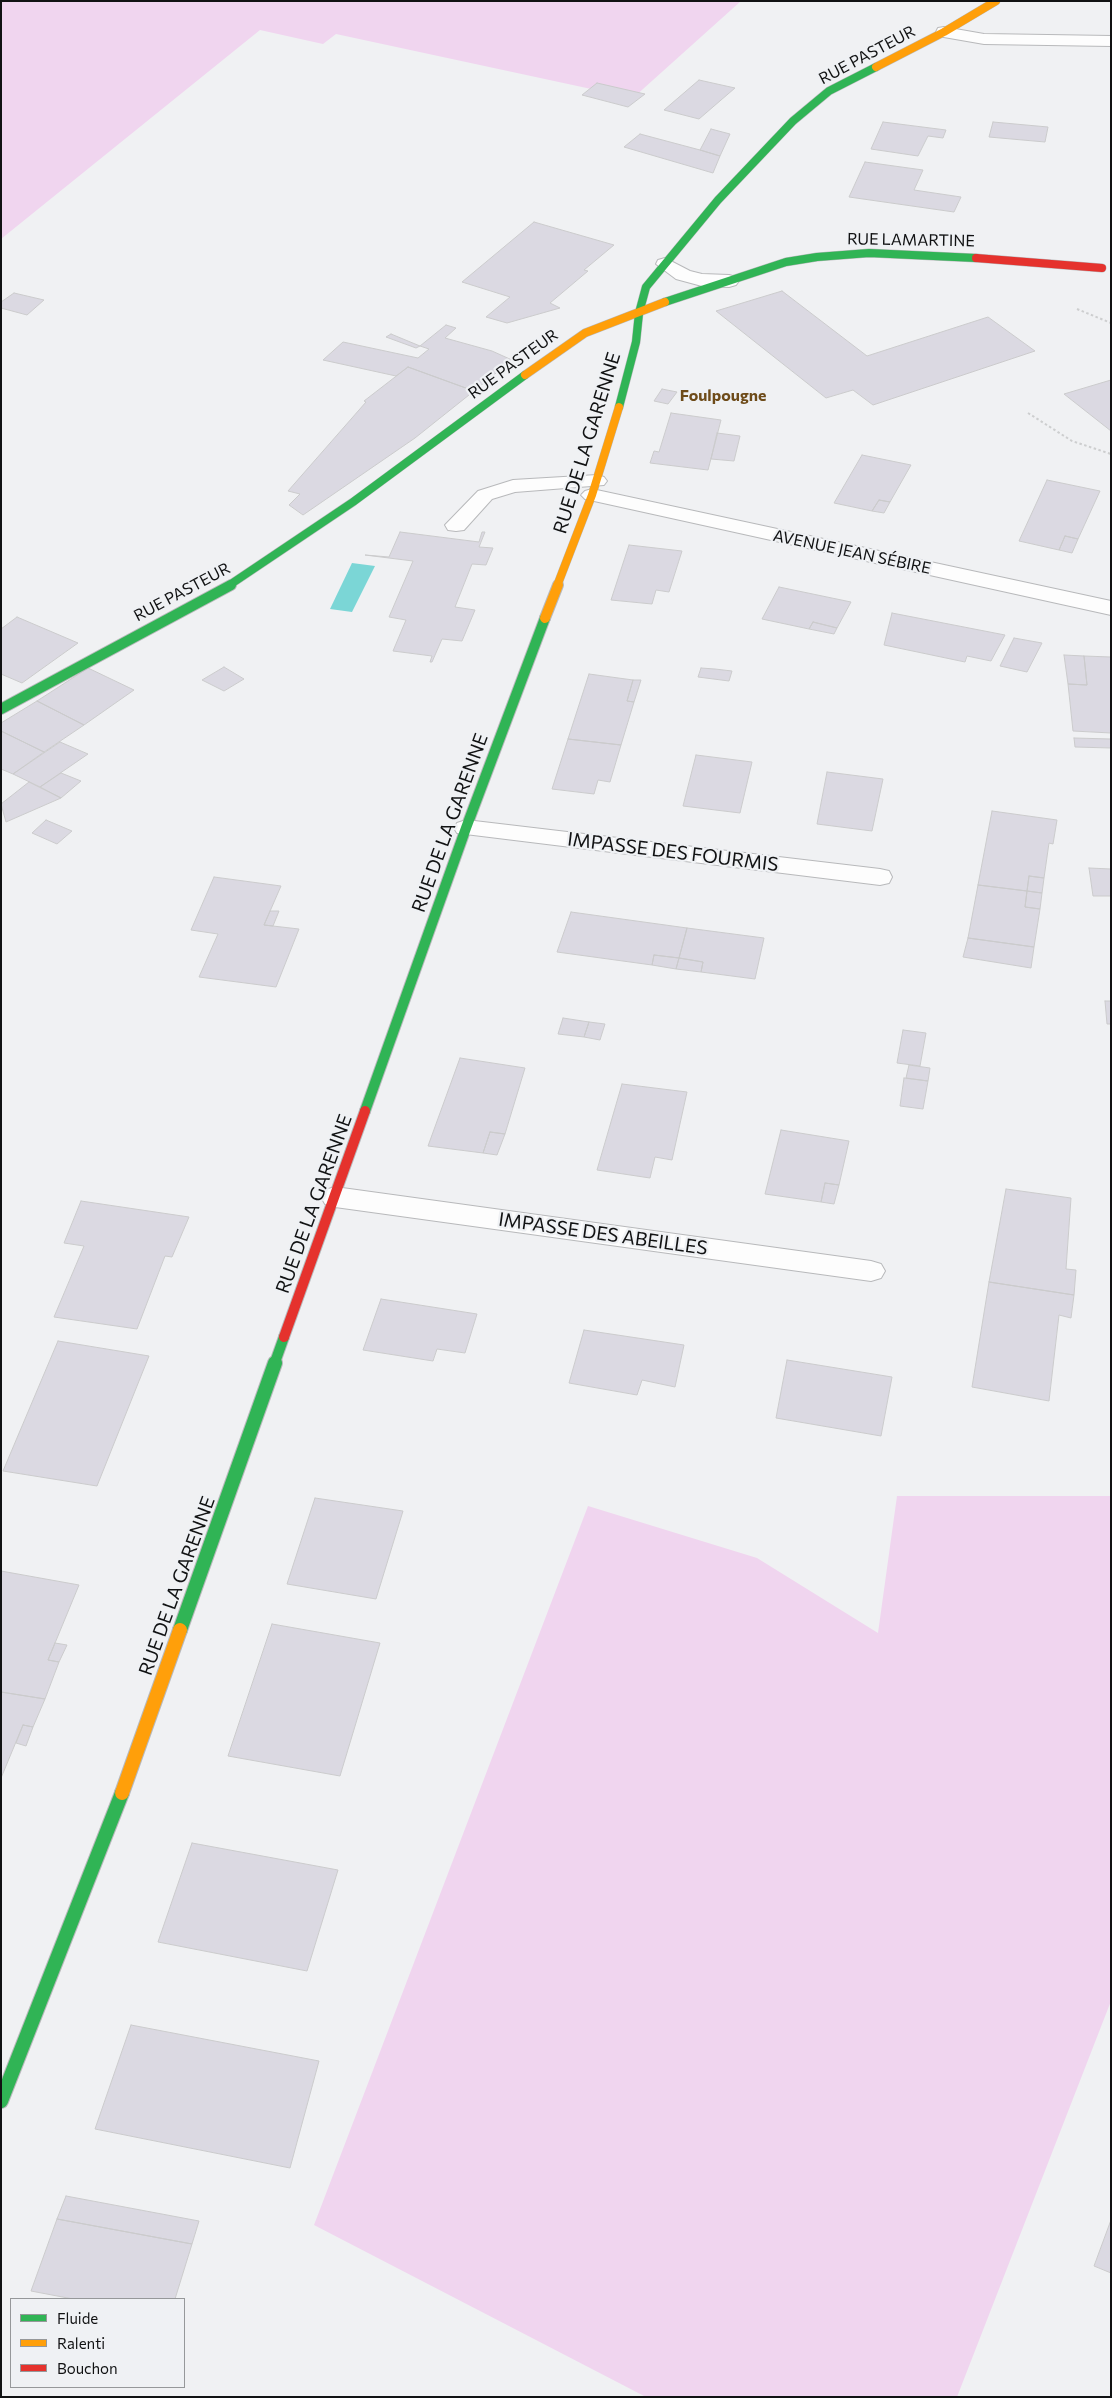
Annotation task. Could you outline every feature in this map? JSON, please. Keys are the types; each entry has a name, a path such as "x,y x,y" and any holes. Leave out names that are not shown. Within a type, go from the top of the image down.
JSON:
{"street":[{"name":"RUE PASTEUR","path":"1,709 240,580 353,502 585,333 639,313 646,287 688,234 792,121 828,91 944,32 996,1"},
{"path":"944,32 984,38 1111,41"},
{"name":"RUE LAMARTINE","path":"639,313 678,297 786,262 869,253 945,255 1102,268"},
{"path":"665,264 683,275 702,280 729,281"},
{"name":"RUE DE LA GARENNE","path":"1,2101 101,1851 466,828 594,488 628,376 636,342 639,313"},
{"name":"AVENUE JEAN SÉBIRE","path":"456,525 485,495 512,486 594,488 1111,608"},
{"name":"IMPASSE DES FOURMIS","path":"466,828 880,876"},
{"name":"IMPASSE DES ABEILLES","path":"335,1197 871,1271"}],"path":[{"path":"1028,413 1072,441 1111,454"}],"shaded area":[{"path":"1,1 741,1 633,98 336,34 323,44 260,30 1,239"},
{"path":"897,1496 1111,1496 1111,2001 957,2397 646,2397 314,2225 588,1506 757,1558 878,1633"}],"water":[{"path":"352,563 375,566 352,612 330,609"}],"building":[{"path":"699,80 735,88 699,119 664,110"},
{"path":"597,83 645,94 628,107 582,95"},
{"path":"883,122 946,130 943,138 928,136 918,156 871,149"},
{"path":"993,122 1048,127 1045,142 989,137"},
{"path":"711,129 730,134 720,156 700,150"},
{"path":"640,134 720,156 713,173 624,147"},
{"path":"865,162 923,170 914,190 961,197 954,212 849,197"},
{"path":"534,222 614,245 584,270 588,271 550,303 560,308 507,323 486,317 510,297 462,282"},
{"path":"782,291 867,356 988,317 1035,351 873,405 853,390 826,398 716,311"},
{"path":"14,293 44,300 27,315 1,308 1,302"},
{"path":"446,325 456,328 445,338 492,351 512,360 474,391 408,367 396,376 323,360 343,342 418,358 429,349 420,346"},
{"path":"391,334 420,346 416,348 386,337"},
{"path":"408,367 474,391 415,438 303,515 289,505 300,494 288,491 366,402 364,401"},
{"path":"1111,380 1111,431 1064,394"},
{"path":"662,389 677,392 668,404 654,401"},
{"path":"671,413 721,420 708,470 650,463 654,451 659,452"},
{"path":"717,433 740,436 734,461 711,459"},
{"path":"862,455 911,465 890,502 879,500 872,511 834,503"},
{"path":"1047,480 1100,491 1078,539 1065,536 1059,550 1019,541"},
{"path":"879,500 890,502 884,513 872,511"},
{"path":"400,532 479,542 482,532 485,532 479,547 493,548 486,565 472,564 455,607 475,610 462,641 442,639 432,662 430,662 432,656 393,651 406,620 389,617 413,561 365,555 389,557"},
{"path":"1065,536 1078,539 1072,553 1059,550"},
{"path":"629,545 682,551 669,592 656,590 652,604 611,600"},
{"path":"779,587 851,602 837,628 813,622 809,629 762,619"},
{"path":"892,613 1005,635 991,661 967,656 965,662 884,645"},
{"path":"17,617 78,643 22,683 1,674 1,629"},
{"path":"813,622 837,628 834,634 809,629"},
{"path":"1014,638 1042,643 1027,672 1000,666"},
{"path":"1064,655 1084,656 1087,685 1068,684"},
{"path":"1084,656 1111,657 1111,733 1073,731 1068,684 1087,685"},
{"path":"224,667 244,679 224,691 202,680"},
{"path":"88,668 134,690 84,725 37,701"},
{"path":"701,668 732,671 729,681 698,677"},
{"path":"589,674 633,680 627,701 634,702 621,745 568,739"},
{"path":"633,680 641,680 634,702 627,701"},
{"path":"37,701 84,725 44,752 1,731 1,723"},
{"path":"1,731 44,752 13,774 1,769"},
{"path":"1074,738 1111,739 1111,748 1075,747"},
{"path":"568,739 621,745 610,782 598,780 594,794 552,789"},
{"path":"60,742 88,754 40,787 13,774"},
{"path":"696,755 752,762 740,813 683,806"},
{"path":"827,772 883,779 872,831 817,824"},
{"path":"61,773 81,781 61,798 40,787"},
{"path":"29,782 61,798 6,822 1,804"},
{"path":"992,811 1057,820 1053,844 1049,843 1044,878 1029,876 1027,891 978,885"},
{"path":"46,820 72,831 57,844 32,833"},
{"path":"1089,868 1111,869 1111,896 1093,896"},
{"path":"1029,876 1044,878 1042,893 1027,891"},
{"path":"214,877 281,886 264,925 299,929 276,987 199,977 218,934 191,930"},
{"path":"978,885 1027,891 1025,907 1040,909 1034,947 968,938"},
{"path":"1027,891 1042,893 1040,909 1025,907"},
{"path":"270,911 279,911 273,926 264,925"},
{"path":"571,912 687,928 679,958 654,955 652,965 557,952"},
{"path":"687,928 764,938 755,979 701,972 703,962 679,958"},
{"path":"968,938 1034,947 1031,968 963,957"},
{"path":"654,955 679,958 676,969 652,965"},
{"path":"679,958 703,962 701,972 676,969"},
{"path":"1105,1001 1111,1001 1111,1024 1107,1024"},
{"path":"563,1018 589,1022 584,1037 558,1034"},
{"path":"589,1022 605,1024 600,1040 584,1037"},
{"path":"903,1030 926,1033 920,1066 897,1063"},
{"path":"460,1058 525,1068 505,1134 490,1132 483,1153 428,1146"},
{"path":"909,1065 930,1068 928,1081 906,1078"},
{"path":"904,1078 928,1081 923,1109 900,1106"},
{"path":"622,1084 687,1092 672,1160 655,1157 650,1178 597,1170"},
{"path":"781,1130 849,1141 839,1185 825,1183 821,1202 765,1194"},
{"path":"490,1132 505,1134 497,1155 483,1153"},
{"path":"825,1183 839,1185 834,1204 821,1202"},
{"path":"1006,1189 1071,1198 1066,1269 1076,1270 1074,1295 989,1282"},
{"path":"81,1201 189,1217 172,1257 165,1256 137,1329 54,1317 84,1246 64,1243"},
{"path":"989,1282 1074,1295 1071,1318 1059,1315 1049,1401 972,1387"},
{"path":"381,1299 477,1314 465,1353 437,1349 433,1361 363,1350"},
{"path":"584,1330 684,1345 675,1387 642,1380 637,1395 569,1383"},
{"path":"58,1341 149,1356 97,1486 3,1471"},
{"path":"787,1360 892,1377 881,1436 776,1418"},
{"path":"315,1498 403,1511 376,1599 287,1584"},
{"path":"1,1571 79,1585 48,1660 59,1662 45,1699 1,1692"},
{"path":"272,1624 380,1643 340,1776 228,1756"},
{"path":"55,1643 67,1645 59,1662 48,1660"},
{"path":"1,1692 45,1699 33,1727 23,1725 1,1778"},
{"path":"23,1725 33,1727 26,1746 16,1743"},
{"path":"192,1843 338,1870 307,1971 158,1942"},
{"path":"131,2025 319,2061 290,2168 95,2129"},
{"path":"66,2196 199,2221 192,2244 57,2219"},
{"path":"57,2219 192,2244 175,2298 68,2298 31,2291"},
{"path":"1111,2220 1111,2273 1094,2266"}],"traffic: fast":[{"path":"619,407 636,342 639,313 646,287 718,200 793,121 829,91 876,67"},
{"path":"665,302 786,262 817,257 869,253 976,258"},
{"path":"1,709 240,580 353,502 525,375"},
{"path":"365,1111 466,828 545,618"},
{"path":"180,1630 284,1337"},
{"path":"1,2101 101,1851 122,1793"}],"traffic: slow":[{"path":"876,67 944,32 996,1"},
{"path":"525,375 585,333 665,302"},
{"path":"545,618 592,495 619,407"},
{"path":"122,1793 180,1630"}],"traffic: jam":[{"path":"976,258 1102,268"},
{"path":"284,1337 365,1111"}],"district":[{"name":"Foulpougne","path":"723,396"}]}
